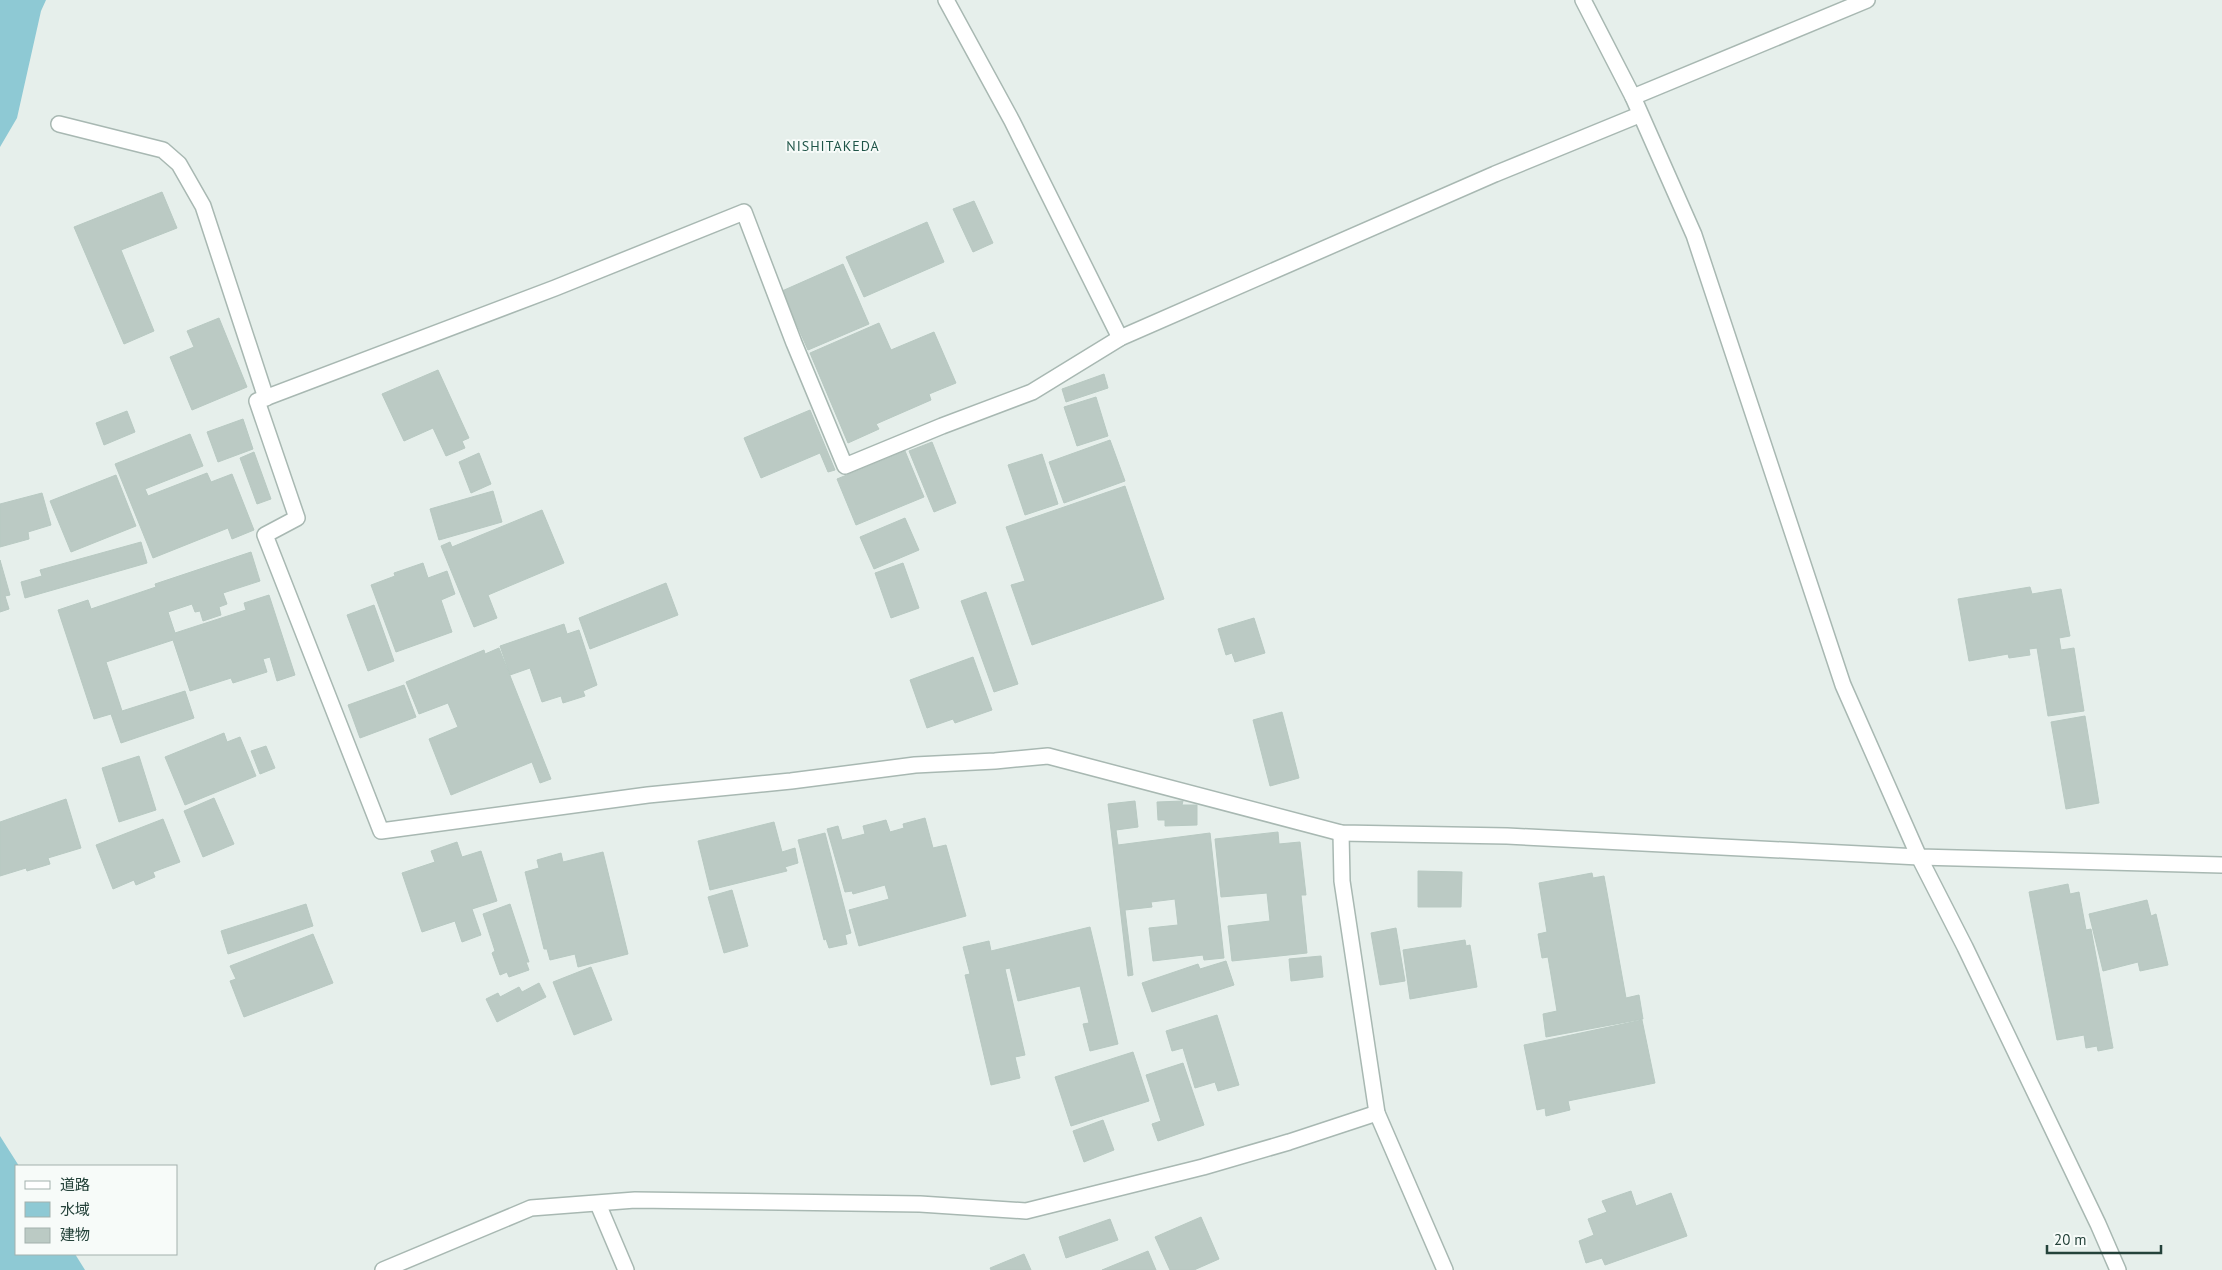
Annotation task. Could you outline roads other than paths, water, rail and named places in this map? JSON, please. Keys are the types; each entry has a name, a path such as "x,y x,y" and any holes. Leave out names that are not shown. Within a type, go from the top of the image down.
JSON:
{"street":[{"path":"946,0 1012,120 1120,338"},
{"path":"1583,0 1633,98 1694,235 1843,685 1919,857 1969,956 2098,1224 2118,1270"},
{"path":"1633,98 1867,0"},
{"path":"1639,115 1495,174 1120,338 1032,392 942,426 845,466 794,343 744,212 555,288 257,401 296,518 265,535 381,831 648,795 791,781 915,765 1048,756 1341,834 1517,836 1919,857 2222,865"},
{"path":"59,124 163,150 179,164 203,206 266,398"},
{"path":"1341,834 1342,882 1377,1113 1445,1270"},
{"path":"383,1270 531,1208 635,1200 900,1204 1026,1211 1203,1167 1289,1142 1377,1113"},
{"path":"598,1204 626,1270"}],"water":[{"path":"0,0 46,0 41,11 17,118 0,147"},
{"path":"0,1136 18,1165 15,1165 15,1255 76,1255 85,1270 0,1270"}],"district":[{"name":"NISHITAKEDA","path":"833,146"}]}
